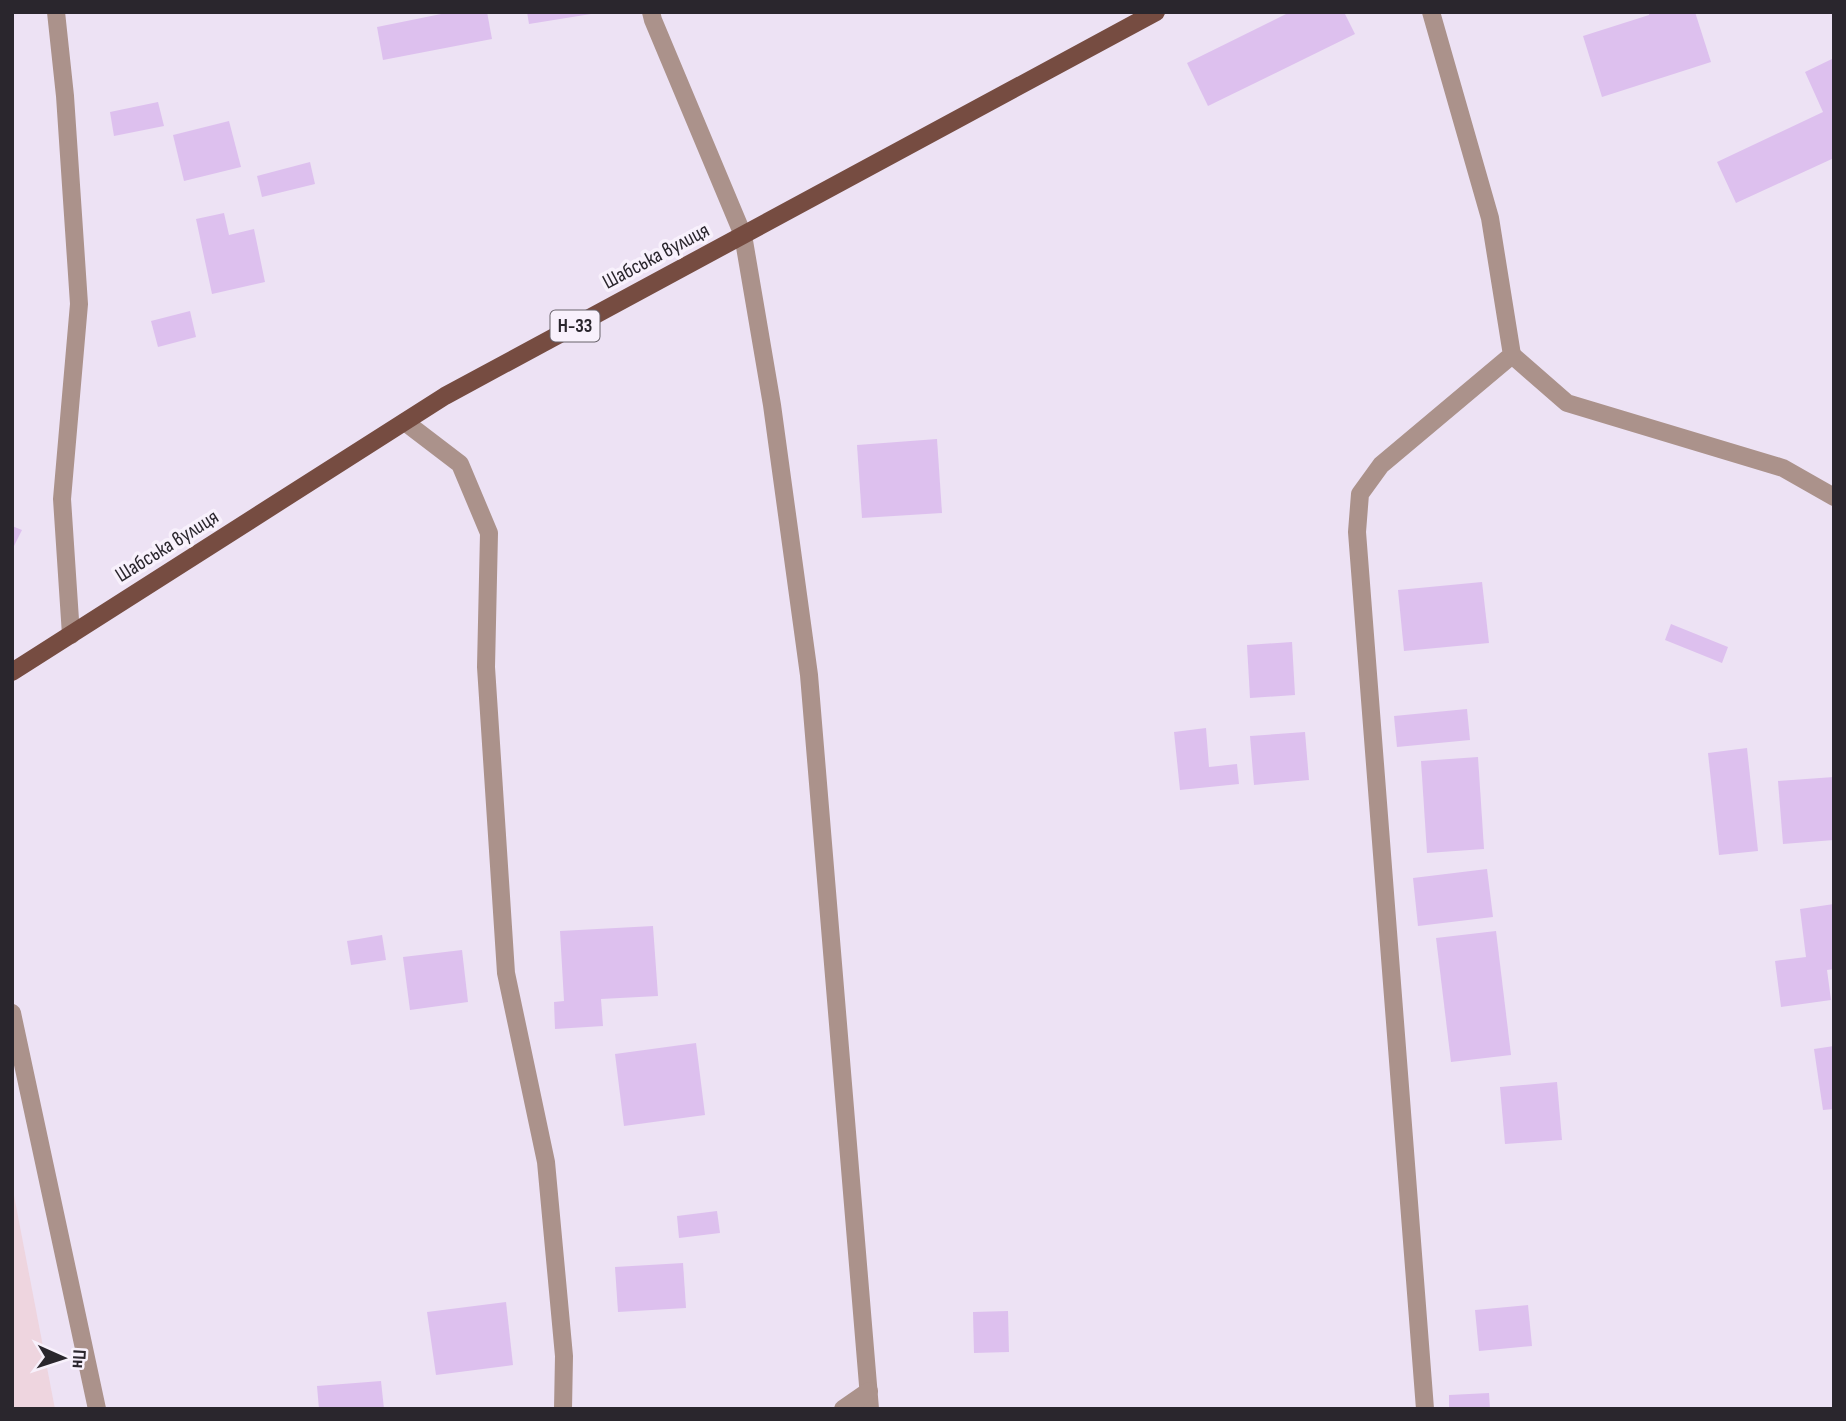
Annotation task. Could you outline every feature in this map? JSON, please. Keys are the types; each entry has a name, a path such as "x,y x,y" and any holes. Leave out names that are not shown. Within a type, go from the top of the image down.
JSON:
{"main road":[{"name":"Шабська вулиця","path":"12,672 445,396 1156,12"}],"street":[{"path":"57,12 79,304 62,499 71,635"},
{"path":"652,12 743,235 772,405 809,675 870,1400 843,1409"},
{"path":"1431,12 1490,218 1511,355 1567,403 1783,468 1834,497"},
{"path":"1425,1409 1357,532 1360,494 1381,465 1511,355"},
{"path":"405,422 460,464 489,533 485,667 506,973 546,1162 568,1406"},
{"path":"12,1013 97,1409"}],"shaded area":[{"path":"12,1185 55,1409 12,1409"}],"building":[{"path":"451,12 487,12 492,39 383,60 377,27"},
{"path":"527,12 591,12 591,14 529,24"},
{"path":"1290,12 1344,12 1355,34 1208,106 1187,63"},
{"path":"1649,12 1695,12 1711,62 1602,97 1583,36 1649,15"},
{"path":"1834,58 1834,158 1736,203 1717,162 1823,112 1805,72"},
{"path":"158,102 164,126 114,136 110,112"},
{"path":"229,121 241,167 184,181 173,135"},
{"path":"310,162 315,184 262,197 257,176"},
{"path":"224,213 229,235 254,229 265,282 212,294 196,219"},
{"path":"190,311 196,337 158,347 151,321"},
{"path":"937,439 942,513 862,518 857,445"},
{"path":"12,526 22,530 12,550"},
{"path":"1482,582 1489,643 1404,651 1398,590"},
{"path":"1671,624 1728,647 1722,663 1665,640"},
{"path":"1292,642 1295,695 1250,698 1247,645"},
{"path":"1467,709 1470,740 1397,747 1394,716"},
{"path":"1206,728 1209,767 1237,764 1239,784 1180,790 1174,732"},
{"path":"1305,732 1309,780 1254,785 1250,736"},
{"path":"1747,748 1758,851 1719,855 1708,753"},
{"path":"1478,757 1484,849 1427,853 1421,761"},
{"path":"1834,777 1834,840 1783,844 1778,781"},
{"path":"1487,869 1493,917 1418,926 1413,878"},
{"path":"1834,904 1834,969 1827,970 1831,1000 1781,1007 1775,961 1806,957 1800,909"},
{"path":"653,926 658,996 601,999 603,1026 555,1029 554,1002 564,1001 560,931"},
{"path":"1496,931 1511,1055 1451,1062 1436,938"},
{"path":"382,935 386,960 351,965 347,941"},
{"path":"462,950 468,1002 410,1010 403,957"},
{"path":"696,1043 705,1115 624,1126 615,1054"},
{"path":"1834,1046 1834,1109 1823,1110 1814,1049"},
{"path":"1557,1082 1562,1140 1505,1144 1500,1087"},
{"path":"717,1211 720,1233 679,1238 677,1216"},
{"path":"683,1263 686,1308 618,1312 615,1267"},
{"path":"506,1302 513,1365 436,1375 427,1312"},
{"path":"1528,1305 1532,1346 1479,1351 1475,1310"},
{"path":"1008,1311 1009,1352 974,1353 973,1312"},
{"path":"381,1381 384,1409 319,1409 317,1386"},
{"path":"1489,1393 1490,1409 1449,1409 1449,1395"}]}
